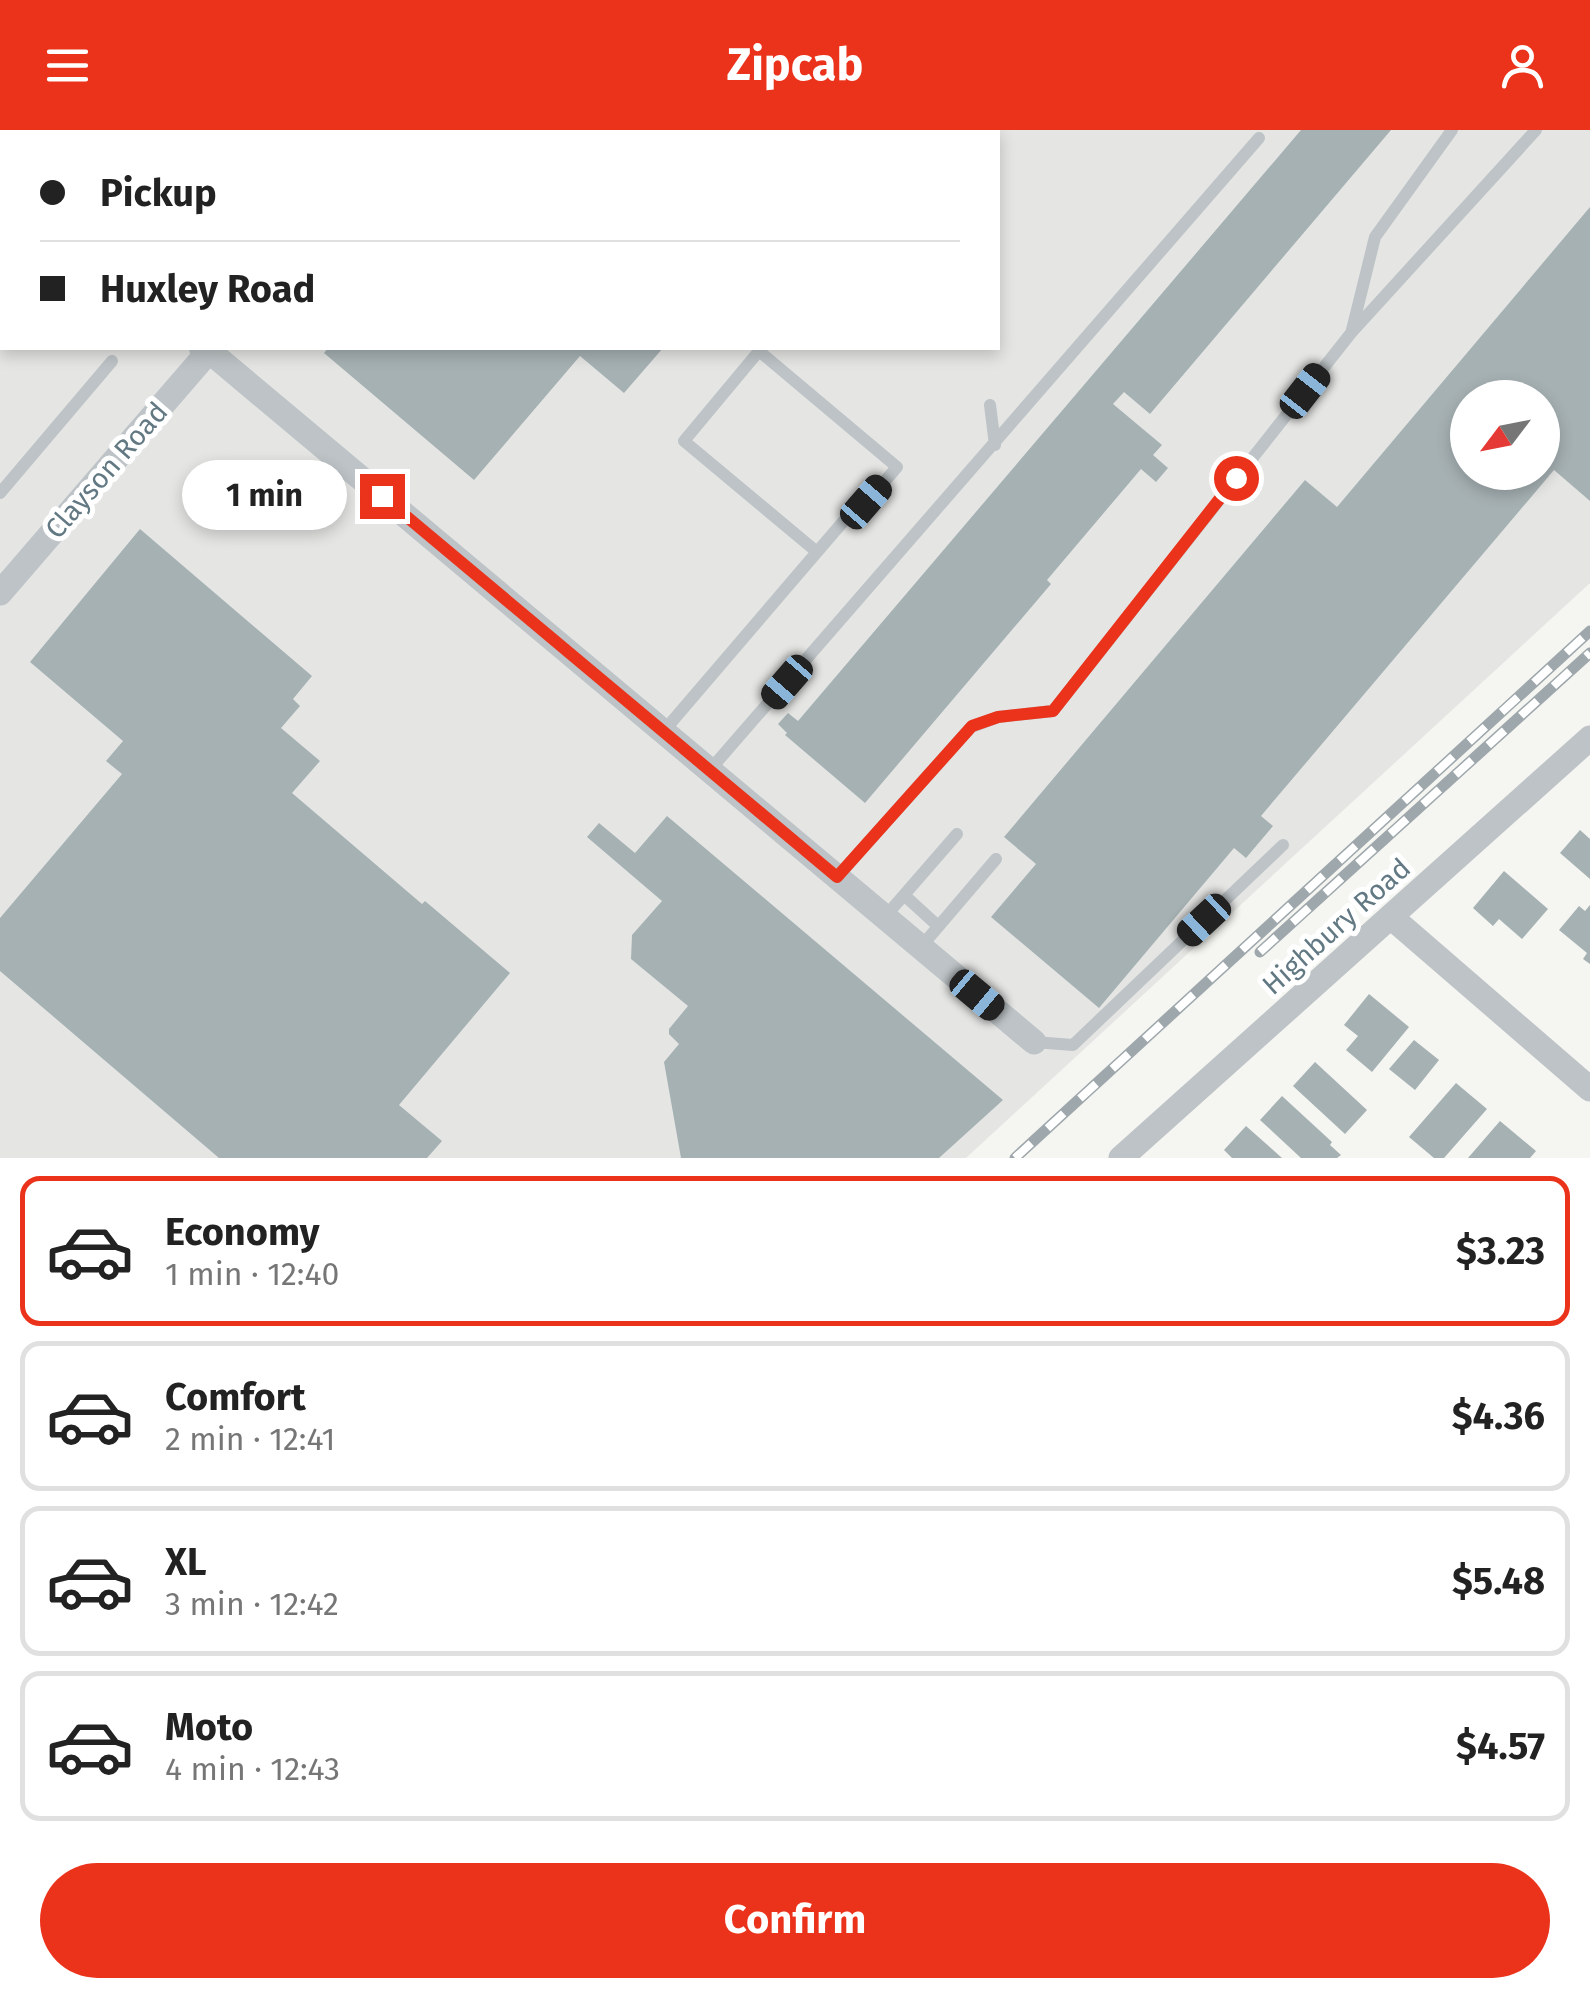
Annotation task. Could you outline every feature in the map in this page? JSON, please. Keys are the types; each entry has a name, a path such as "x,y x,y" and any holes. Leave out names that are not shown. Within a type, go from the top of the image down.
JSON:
{"street":[{"name":"Clayson Road","path":"3,583 207,350"},
{"path":"209,350 1034,1042"},
{"name":"Highbury Road","path":"1121,1158 1590,738"},
{"path":"1391,917 1590,1089"}],"lane":[{"path":"1351,332 1375,237 1452,130"},
{"path":"837,877 972,726 998,717 1053,711 1351,332 1536,130"},
{"path":"709,771 1258,138"},
{"path":"663,732 854,509 866,502 897,467 760,351 684,441 817,552"},
{"path":"0,493 112,361"},
{"path":"990,406 995,445"},
{"path":"884,918 957,834"},
{"path":"1034,1042 1073,1045 1284,845"},
{"path":"920,948 996,858"},
{"path":"904,895 938,926"}],"shaded area":[{"path":"1000,130 1590,130 1590,583 966,1158 0,1158 0,350 1000,350"}],"building":[{"path":"1301,130 1391,130 1150,414 1124,392 1113,404 1162,445 1153,455 1168,468 1156,482 1141,469 1047,580 1051,584 865,803 785,735 778,724 788,713 798,721"},
{"path":"1590,207 1590,501 1560,475 1560,380 1450,380 1450,490 1537,490 1261,816 1273,826 1246,858 1234,848 1099,1008 991,917 1036,864 1004,837 1305,480 1337,507"},
{"path":"661,350 624,393 580,356 474,480 324,353"},
{"path":"140,529 312,676 293,699 300,706 281,728 320,761 292,793 510,973 399,1105 442,1141 427,1158 219,1158 0,971 0,918 122,774 106,761 123,741 30,662"},
{"path":"667,816 1003,1100 939,1158 681,1158 664,1062 679,1044 669,1029 688,1006 631,959 632,935 662,901 587,837 599,823 635,853"},
{"path":"1580,830 1590,839 1590,879 1560,853"},
{"path":"1504,871 1548,909 1522,939 1499,919 1493,926 1473,908"},
{"path":"1590,905 1590,964 1583,959 1587,953 1559,930 1579,906 1585,911"},
{"path":"1369,994 1409,1027 1372,1072 1346,1050 1358,1036 1344,1025"},
{"path":"1414,1040 1439,1060 1415,1090 1389,1069"},
{"path":"1315,1062 1367,1110 1345,1134 1293,1086"},
{"path":"1456,1083 1487,1109 1444,1158 1434,1158 1409,1137"},
{"path":"1282,1096 1341,1155 1301,1158 1260,1120"},
{"path":"1500,1121 1536,1151 1530,1158 1468,1158"},
{"path":"1246,1126 1282,1158 1232,1158 1224,1150"}],"railway":[{"path":"1015,1158 1590,631"},
{"path":"1260,952 1590,653"}],"route":[{"path":"382,496 837,877 972,726 998,717 1053,711 1236,478"}]}
